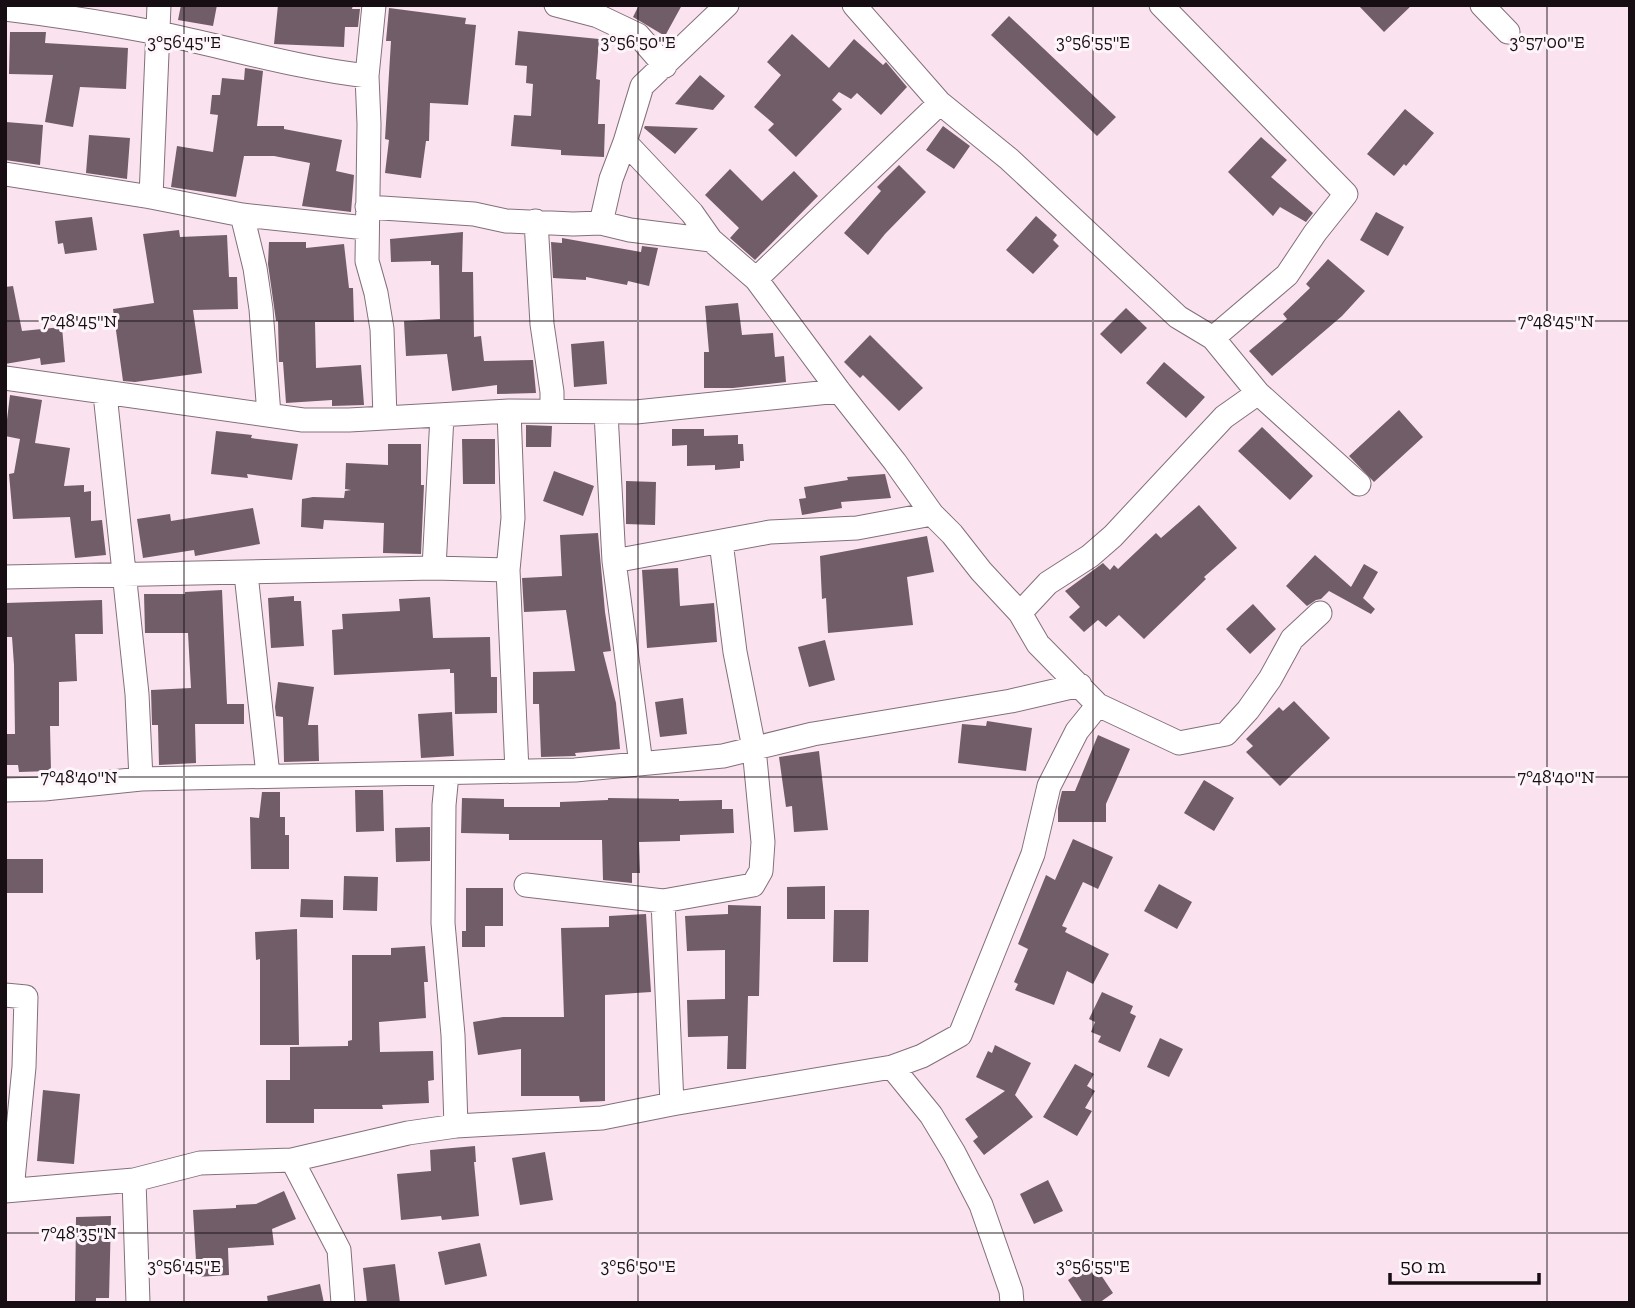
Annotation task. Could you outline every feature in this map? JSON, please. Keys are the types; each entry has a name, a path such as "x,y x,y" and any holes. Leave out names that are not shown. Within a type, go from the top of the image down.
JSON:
{"street":[{"path":"150,197 159,5"},
{"path":"374,5 367,76 367,261 382,329 385,417"},
{"path":"556,5 598,16 638,35 665,66"},
{"path":"601,223 611,179 642,86 727,5"},
{"path":"854,5 940,103 1009,159 1178,317 1213,338 1258,393 1359,484"},
{"path":"1161,5 1346,194 1287,275 1213,338"},
{"path":"1482,5 1508,32"},
{"path":"5,9 157,33 329,72 367,76"},
{"path":"756,279 940,103"},
{"path":"625,142 692,213 711,240 756,279 932,514 1020,613 1038,644 1098,705 1179,743 1226,733 1263,690 1292,639 1320,613"},
{"path":"5,174 242,215 367,218 474,214 506,220 601,223 630,230 711,240"},
{"path":"242,215 255,268 261,309 269,415"},
{"path":"536,221 542,324 552,391 552,411"},
{"path":"5,378 303,420 509,411 636,412 839,391"},
{"path":"1020,613 1048,583 1090,556 1122,528 1224,417 1258,393"},
{"path":"105,394 137,694 141,779"},
{"path":"509,411 513,517 508,570 517,771"},
{"path":"607,412 614,561 641,764"},
{"path":"434,568 442,416"},
{"path":"614,561 771,532 857,528 932,514"},
{"path":"526,885 663,901 753,885 761,871 763,842 754,748 735,652 721,541"},
{"path":"5,578 434,568 508,570"},
{"path":"246,574 268,775"},
{"path":"5,790 44,789 141,779 575,770 723,756 813,734 1011,701 1080,685"},
{"path":"5,995 26,997 24,1067 8,1191 134,1180 200,1163 292,1160 408,1133 456,1126 602,1118 892,1067 922,1056 960,1035 1033,854 1049,786 1077,731 1098,705"},
{"path":"447,774 444,805 443,923 453,1035 456,1126"},
{"path":"663,901 672,1104"},
{"path":"892,1067 932,1115 981,1205 1011,1291 1012,1303"},
{"path":"292,1160 339,1250 343,1303"},
{"path":"134,1180 138,1303"}],"building":[{"path":"181,5 217,5 213,26 178,20"},
{"path":"278,5 353,5 352,9 360,9 358,27 345,27 344,47 274,44"},
{"path":"639,5 682,5 665,36 633,17"},
{"path":"1358,5 1412,5 1384,32"},
{"path":"389,8 466,18 465,24 476,25 468,105 430,103 429,141 426,141 421,178 385,173 389,140 385,139 391,41 386,41"},
{"path":"1009,16 1116,117 1097,136 991,35"},
{"path":"518,31 599,39 596,79 600,80 598,124 605,124 604,157 561,155 561,150 511,146 514,115 531,116 533,84 526,83 527,66 515,65"},
{"path":"10,32 46,32 45,43 128,48 126,89 80,87 73,127 45,122 53,75 9,74"},
{"path":"792,34 829,68 854,39 883,65 886,62 907,87 881,115 857,93 851,99 839,92 832,100 842,109 796,157 768,130 774,124 754,107 781,75 767,62"},
{"path":"245,68 263,71 257,126 284,126 284,129 342,140 336,171 354,175 351,212 302,206 310,163 274,156 244,156 236,197 171,187 177,146 213,152 218,115 210,114 212,95 220,95 222,78 244,80"},
{"path":"700,75 725,96 713,110 675,104"},
{"path":"1405,109 1434,133 1394,176 1367,154"},
{"path":"6,122 43,125 40,165 5,160"},
{"path":"943,126 970,146 954,169 926,150"},
{"path":"644,128 698,128 675,154"},
{"path":"89,135 130,138 127,179 86,173"},
{"path":"1261,137 1287,160 1271,177 1313,213 1306,222 1280,207 1273,216 1228,172"},
{"path":"899,165 926,192 868,255 844,233 881,191 877,187"},
{"path":"730,169 762,201 794,171 818,196 755,260 730,238 739,228 705,195"},
{"path":"1376,212 1404,227 1388,256 1360,240"},
{"path":"1036,216 1057,235 1053,240 1059,246 1033,274 1006,250"},
{"path":"92,217 97,250 65,254 63,243 58,244 55,221"},
{"path":"179,230 180,237 227,235 229,277 237,277 238,309 193,310 202,373 135,382 123,381 113,309 154,303 143,234"},
{"path":"463,232 462,272 473,272 474,337 481,336 484,361 533,360 536,393 497,394 497,385 452,391 447,354 406,356 404,321 440,319 439,265 431,265 431,261 391,262 390,239"},
{"path":"562,238 641,252 642,246 658,248 649,286 628,281 627,285 586,277 586,280 553,278 551,242 562,243"},
{"path":"269,242 306,242 306,248 344,244 349,288 353,288 354,322 315,322 316,368 361,365 364,405 332,406 332,400 286,403 283,362 279,362 278,321 268,264"},
{"path":"1328,259 1365,291 1342,316 1272,376 1249,351 1287,319 1283,314 1310,288 1306,284"},
{"path":"13,286 22,331 62,327 65,362 41,365 40,358 5,364 5,287"},
{"path":"738,303 742,335 773,333 775,357 784,356 786,382 733,388 704,388 704,352 709,352 705,306"},
{"path":"1126,308 1147,328 1121,354 1100,334"},
{"path":"870,335 923,388 899,411 863,375 860,378 844,362"},
{"path":"604,341 607,384 574,387 571,344"},
{"path":"1164,362 1205,397 1186,418 1146,383"},
{"path":"10,395 42,400 35,443 70,448 64,486 84,485 84,492 91,491 91,521 102,520 106,555 75,558 70,517 13,519 9,474 14,473 20,439 5,436"},
{"path":"1399,410 1423,437 1374,482 1349,456"},
{"path":"526,425 552,426 551,447 526,447"},
{"path":"1262,427 1313,476 1290,500 1238,451"},
{"path":"672,429 704,429 704,436 738,435 738,444 743,444 744,461 740,461 740,468 715,470 715,465 687,466 687,445 672,446"},
{"path":"216,431 298,444 292,480 247,474 248,478 211,474"},
{"path":"462,439 495,439 495,484 463,484"},
{"path":"388,444 421,444 421,485 424,485 421,554 383,553 384,523 324,520 323,529 301,527 302,499 344,498 345,491 351,490 345,489 346,463 388,465"},
{"path":"554,471 594,486 583,516 543,501"},
{"path":"885,474 891,498 841,502 842,508 802,515 799,499 806,498 804,487 848,480 847,477"},
{"path":"626,481 656,482 655,525 626,524"},
{"path":"1199,505 1237,548 1204,577 1206,579 1144,639 1119,615 1106,627 1098,620 1084,632 1069,617 1080,607 1065,591 1103,563 1110,570 1114,565 1118,569 1156,533 1161,538"},
{"path":"253,508 260,544 195,556 194,550 143,558 137,519 170,514 171,521"},
{"path":"598,533 611,651 603,652 616,703 620,749 575,753 576,756 541,757 539,704 533,704 533,672 575,671 566,610 524,612 522,578 562,576 560,535"},
{"path":"927,536 934,572 907,577 913,625 828,633 826,598 822,599 820,556"},
{"path":"1315,555 1351,587 1364,564 1378,572 1363,598 1375,609 1371,614 1329,591 1321,599 1307,606 1286,586"},
{"path":"678,568 680,606 714,603 717,642 647,648 642,570"},
{"path":"222,590 227,704 244,704 244,724 195,724 196,763 159,765 158,725 152,725 151,690 191,688 188,633 145,633 144,594"},
{"path":"294,596 294,601 301,601 304,646 271,648 268,598"},
{"path":"430,597 433,638 490,637 491,677 497,677 497,713 455,714 454,673 450,673 450,669 334,675 332,630 343,629 342,614 400,611 399,599"},
{"path":"102,600 103,634 75,634 77,681 59,682 59,726 50,726 51,771 19,772 18,765 5,765 5,734 15,734 12,637 6,637 5,603"},
{"path":"1253,604 1276,629 1250,654 1226,629"},
{"path":"825,640 835,680 809,687 798,647"},
{"path":"278,682 314,687 308,725 318,725 319,761 284,762 283,717 276,716 275,707"},
{"path":"683,698 687,734 660,737 655,702"},
{"path":"1294,701 1330,738 1280,786 1246,752 1253,746 1246,739 1279,707 1283,711"},
{"path":"452,712 454,756 421,758 418,714"},
{"path":"987,721 1032,728 1026,771 958,763 962,724 986,726"},
{"path":"1098,735 1130,749 1106,804 1106,822 1058,822 1062,791 1075,791"},
{"path":"819,751 828,830 794,832 792,806 786,807 779,757"},
{"path":"1204,780 1234,798 1214,831 1184,813"},
{"path":"355,790 383,790 384,831 356,832"},
{"path":"262,792 280,792 280,817 285,817 285,835 289,835 289,869 251,869 250,817 259,818"},
{"path":"462,798 504,799 504,807 560,807 560,802 608,798 722,800 722,809 733,809 734,833 680,835 680,841 639,842 640,873 632,873 632,883 603,880 602,840 509,840 509,834 461,833"},
{"path":"430,827 430,861 396,862 395,828"},
{"path":"1073,839 1113,857 1098,889 1083,882 1062,926 1067,928 1065,932 1109,954 1093,984 1067,971 1054,1005 1015,990 1018,984 1014,982 1028,949 1018,944 1046,875 1055,880"},
{"path":"5,859 43,859 43,893 5,893"},
{"path":"344,876 378,877 377,911 343,910"},
{"path":"1159,884 1192,902 1177,929 1144,911"},
{"path":"825,886 825,919 787,919 787,887"},
{"path":"466,888 503,888 503,926 485,926 485,947 462,947 462,931 466,931"},
{"path":"301,899 333,900 333,918 300,917"},
{"path":"728,905 761,906 759,996 748,996 746,1069 727,1069 728,1036 688,1037 687,1000 725,999 725,950 687,951 685,916 728,914"},
{"path":"834,910 869,910 868,962 833,962"},
{"path":"646,914 651,992 605,995 605,1101 580,1102 579,1096 521,1096 521,1049 478,1055 473,1022 503,1017 564,1017 561,928 609,927 609,916"},
{"path":"297,929 299,1045 260,1045 260,959 256,960 255,932"},
{"path":"425,946 428,982 424,982 426,1018 379,1022 380,1052 433,1051 434,1080 428,1081 429,1103 382,1105 383,1109 314,1109 314,1123 266,1123 266,1080 290,1080 290,1047 348,1046 348,1041 352,1040 352,955 391,955 391,948"},
{"path":"1102,992 1133,1006 1130,1013 1136,1016 1120,1052 1098,1042 1101,1036 1091,1032 1095,1022 1089,1019"},
{"path":"1160,1038 1183,1049 1169,1077 1147,1067"},
{"path":"995,1045 1031,1063 1015,1095 1033,1117 984,1155 973,1141 978,1137 965,1119 1005,1091 976,1077 988,1051 992,1053"},
{"path":"1075,1064 1094,1074 1087,1086 1095,1091 1085,1108 1092,1111 1077,1136 1043,1117"},
{"path":"43,1090 80,1094 74,1164 37,1161"},
{"path":"475,1146 479,1216 401,1220 397,1174 431,1171 430,1150"},
{"path":"545,1152 553,1200 520,1205 512,1158"},
{"path":"1048,1180 1063,1211 1034,1224 1020,1194"},
{"path":"284,1191 296,1219 272,1229 274,1245 228,1248 229,1275 197,1277 193,1210 256,1204"},
{"path":"111,1216 109,1298 75,1301 76,1217"},
{"path":"480,1243 487,1276 445,1285 438,1252"},
{"path":"1093,1263 1113,1293 1099,1303 1083,1303 1068,1280"},
{"path":"395,1264 400,1303 367,1303 363,1268"},
{"path":"320,1284 324,1303 268,1303 267,1296"}]}
